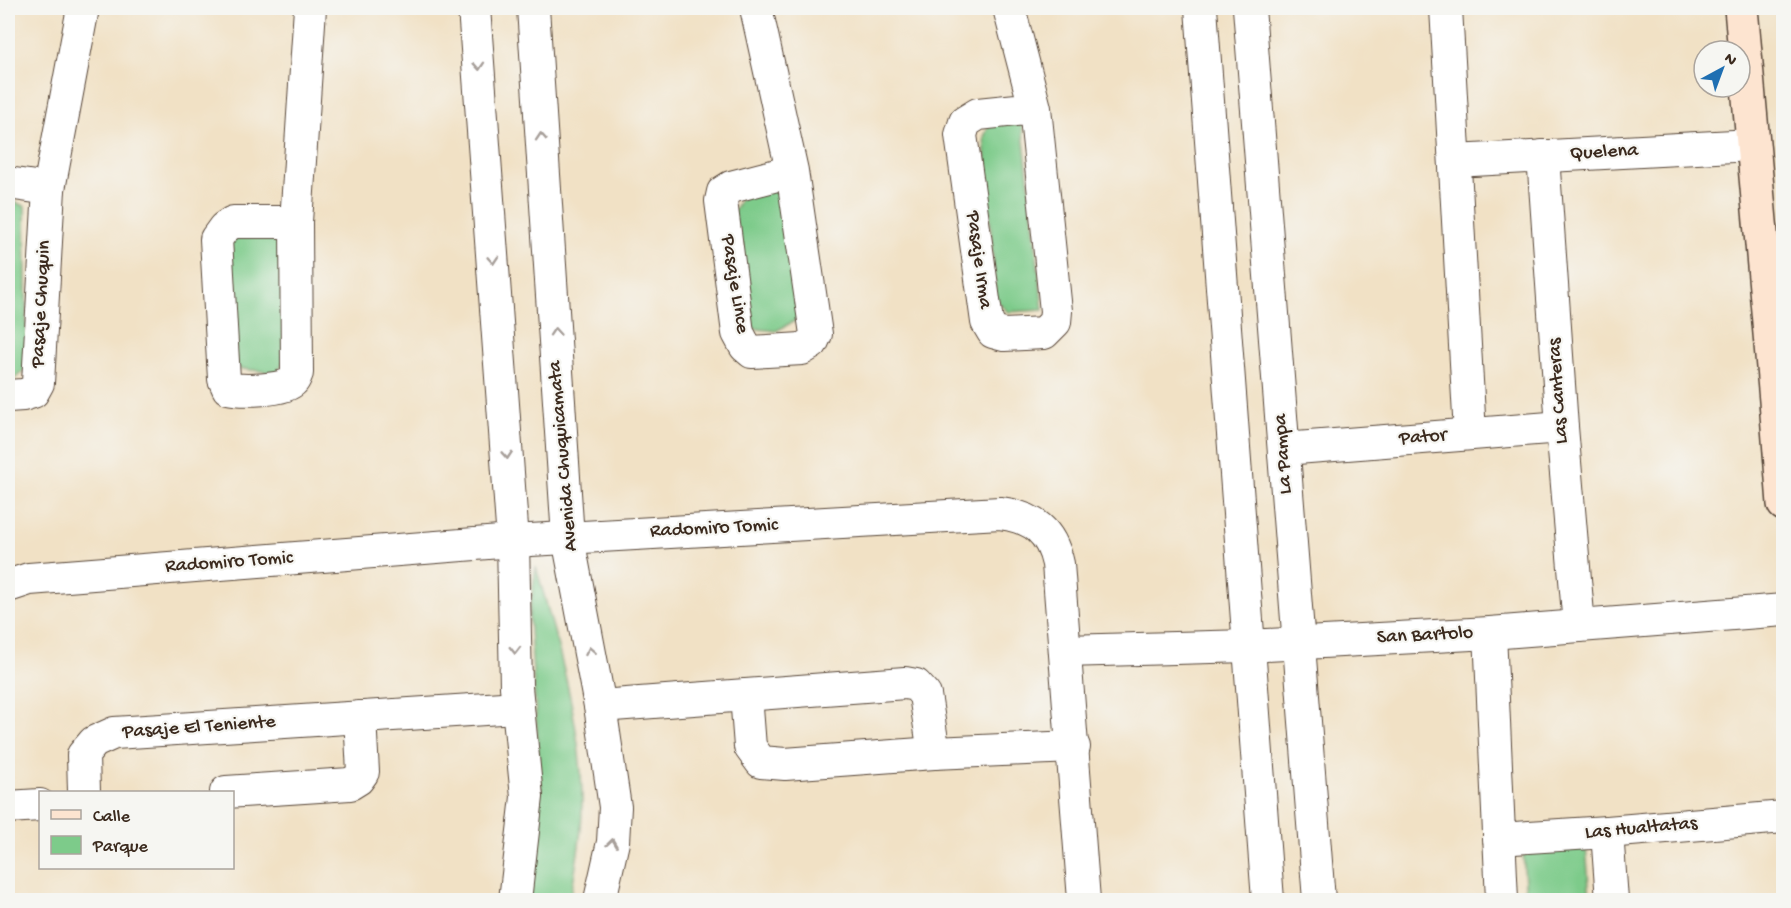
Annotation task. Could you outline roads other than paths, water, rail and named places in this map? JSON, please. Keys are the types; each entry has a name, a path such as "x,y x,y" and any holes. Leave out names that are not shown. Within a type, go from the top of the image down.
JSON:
{"street":[{"name":"Pasaje Chuquin","path":"8,396 33,392 38,383 49,189 83,8"},
{"path":"296,222 233,222 216,238 224,379 228,388 237,390 284,387 293,382 297,373 296,222 310,8"},
{"path":"474,8 513,542 518,707 527,796 515,900"},
{"name":"Avenida Chuquicamata","path":"533,8 568,538 600,706 615,807 613,842 600,900"},
{"name":"Pasaje Lince","path":"756,8 792,171 816,334 812,343 802,349 752,352 745,346 738,333 721,201 723,192 731,187 792,171"},
{"name":"Pasaje Irma","path":"1009,8 1035,108 1056,311 1055,322 1044,333 1004,335 993,332 987,322 961,135 965,122 978,114 1035,108"},
{"path":"1201,8 1268,900"},
{"name":"La Pampa","path":"1249,8 1319,900"},
{"path":"1446,8 1470,434"},
{"path":"1741,8 1752,145 1780,401 1784,504"},
{"name":"Quelena","path":"1455,161 1752,145"},
{"name":"Las Canteras","path":"1544,156 1562,427 1579,626"},
{"path":"8,183 49,189"},
{"name":"Pator","path":"1284,449 1562,427"},
{"name":"Radomiro Tomic","path":"8,586 29,579 568,538 988,513 1014,514 1038,526 1048,537 1055,550 1058,564 1074,747 1084,900"},
{"name":"San Bartolo","path":"1065,651 1248,646 1490,633 1784,610"},
{"path":"1490,633 1502,900"},
{"path":"600,706 905,683 916,685 925,695 934,753"},
{"path":"746,695 750,747 761,762 785,764 934,753 1074,747"},
{"name":"Pasaje El Teniente","path":"84,791 83,755 94,742 114,733 518,707"},
{"path":"234,791 350,784 363,772 360,717"},
{"path":"8,807 39,805"},
{"name":"Las Hualtatas","path":"1499,839 1784,817"},
{"path":"1607,832 1612,900"}]}
